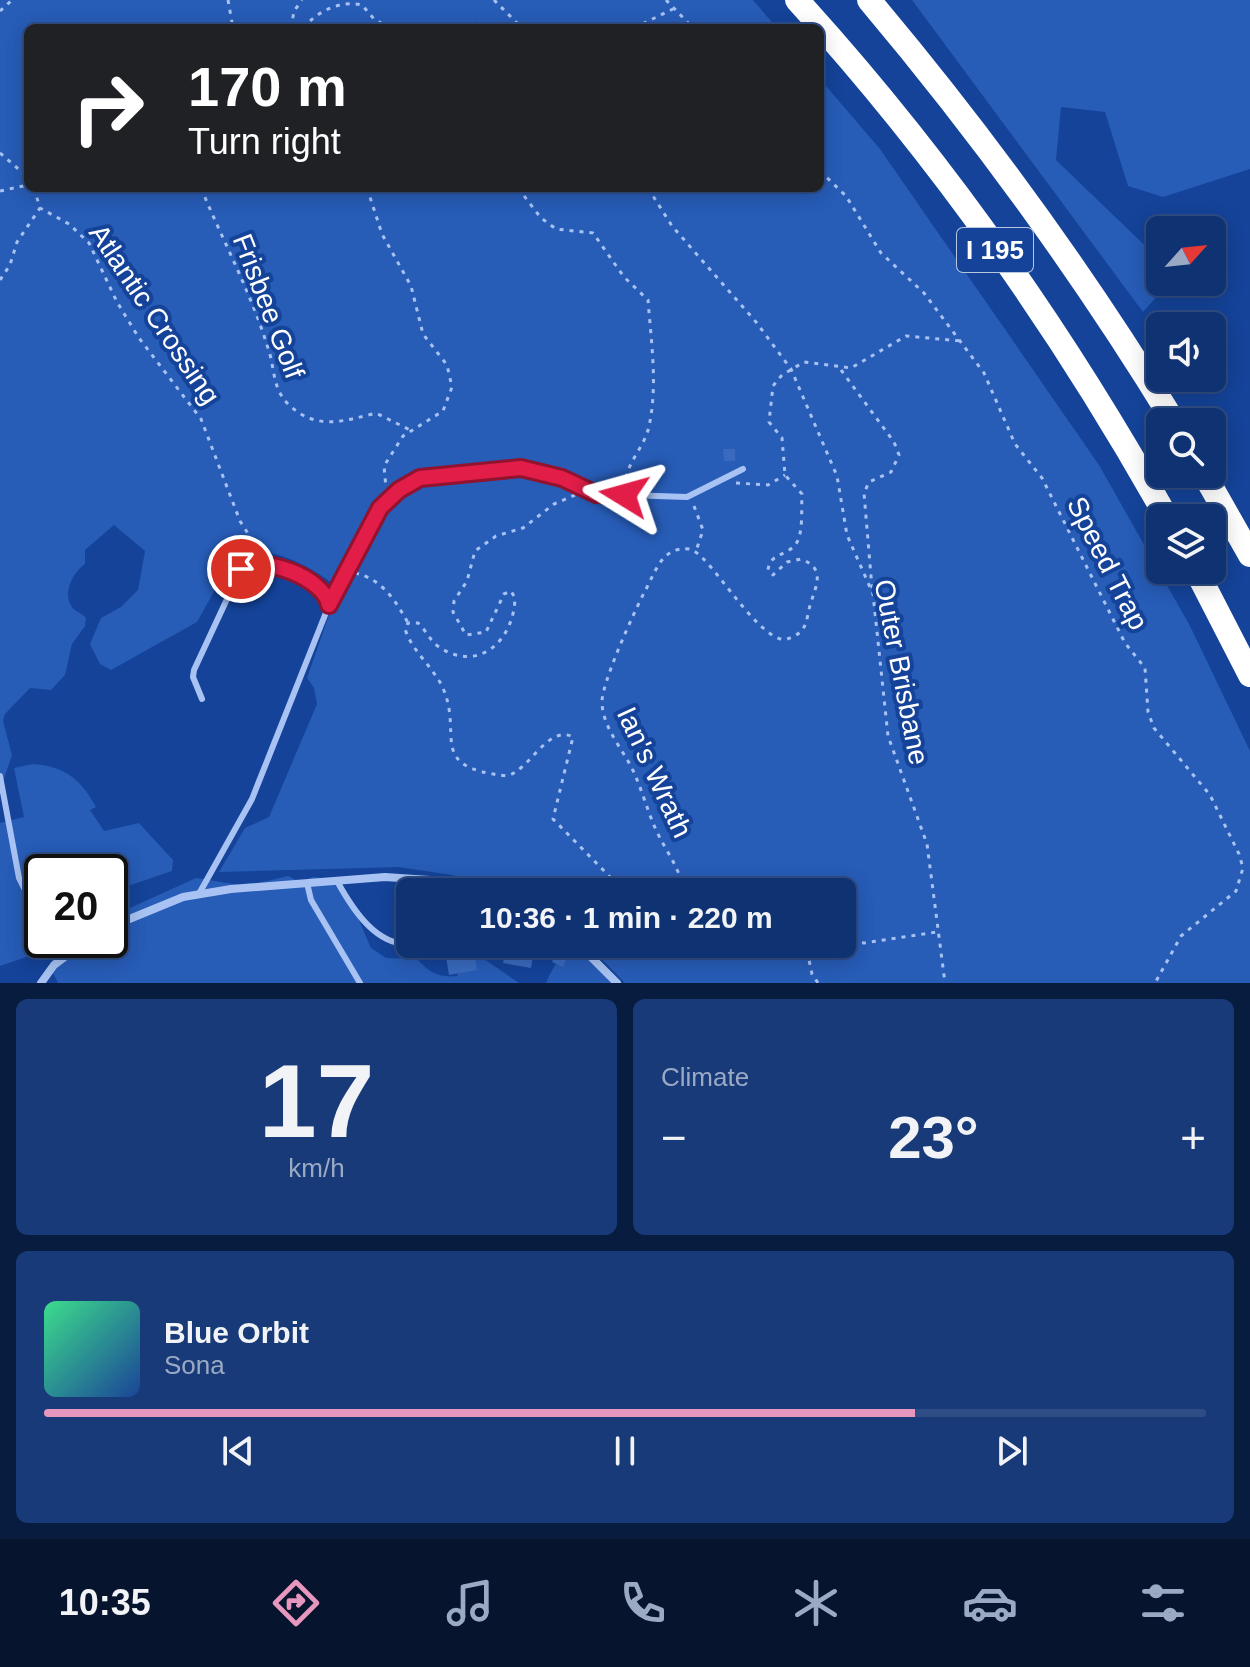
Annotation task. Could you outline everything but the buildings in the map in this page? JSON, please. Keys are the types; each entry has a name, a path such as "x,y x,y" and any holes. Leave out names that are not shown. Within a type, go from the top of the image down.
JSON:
{"highway":[{"name":"I 195","path":"797,0 817,24"},
{"name":"I 195","path":"869,0 974,129 1032,207 1090,290 1165,408"},
{"name":"I 195","path":"824,32 894,116 995,249 1097,402 1159,504"},
{"path":"1212,488 1250,555"},
{"path":"1203,584 1250,675"}],"street":[{"path":"128,919 165,902 200,892 396,879"},
{"path":"44,980 62,958"},
{"path":"592,958 617,983"}],"lane":[{"path":"200,892 252,799 329,605 380,508 392,495 409,483 433,475 511,468 546,473 591,493 687,497 743,469"},
{"path":"202,699 193,677 194,670 236,576 246,566 267,563 320,586 329,605"},
{"path":"0,776 19,878 24,888"},
{"path":"337,881 350,902 380,936 396,942"},
{"path":"307,883 311,900 360,983"}],"path":[{"path":"0,11 12,0"},
{"path":"228,0 232,24"},
{"path":"292,24 294,11 302,0"},
{"path":"494,0 518,24"},
{"path":"666,0 689,24"},
{"path":"308,24 322,12 346,3 362,5 383,24"},
{"path":"642,24 673,9"},
{"path":"0,153 23,173"},
{"name":"Speed Trap","path":"824,175 846,196 881,253 924,293 984,373 1015,444 1042,478 1125,643 1145,668 1148,712 1154,728 1210,795 1239,854 1243,868 1236,891 1181,936 1155,983"},
{"path":"0,191 24,186"},
{"path":"0,280 10,265 17,242 40,208 35,192"},
{"name":"Frisbee Golf","path":"203,192 268,347 274,378 286,403 311,418 333,423 345,423 376,413 410,430"},
{"path":"368,192 382,234 411,286 423,334 452,374 452,387 443,411 410,430 384,466 383,476 392,495"},
{"path":"521,192 541,218 556,229 593,233 624,277 648,300 652,404 649,428 629,466 624,495"},
{"name":"Outer Brisbane","path":"651,192 672,226 756,322 791,369 837,476 847,535 873,594 888,736 927,844 945,983"},
{"name":"Atlantic Crossing","path":"40,208 69,224 89,243 117,302 139,338 201,419 240,521 267,563"},
{"path":"687,497 701,518 701,542 696,551 726,589 770,634 784,640 800,634 809,623 818,575 809,562 801,559 787,562 773,575 768,570 772,559 795,546 802,494 785,475 782,438 769,422 770,397 777,379 810,361 837,368 856,366 906,336 961,341"},
{"path":"837,368 894,442 899,455 891,472 869,482 864,493 873,594"},
{"path":"713,484 768,485 785,475"},
{"path":"408,623 418,623 434,642 454,653 473,657 491,651 507,632 515,598 511,591 504,594 486,632 466,635 453,612 457,593 467,581 470,558 485,543 523,528 554,504 591,493"},
{"name":"Ian's Wrath","path":"681,878 678,867 659,837 636,777 608,728 601,702 629,622 662,559 674,549 696,551"},
{"path":"346,573 361,574 378,582 408,623"},
{"path":"408,623 405,629 407,636 446,695 450,749 460,762 507,776 520,771 557,736 565,733 573,737 571,753 563,766 553,819 611,878"},
{"path":"856,942 937,932"},
{"path":"809,958 812,974 818,983"}],"shaded area":[{"path":"0,0 753,0 774,24 24,24 24,192 824,192 824,84 880,149 1099,465 1146,548 1146,584 1166,584 1250,751 1250,983 625,983 601,958 856,958 856,878 462,878 398,867 219,872 245,828 269,817 317,704 314,688 307,678 336,595 332,583 309,568 269,553 256,552 231,561 197,622 111,670 100,664 90,644 101,618 121,607 138,590 145,551 114,525 85,550 85,564 76,573 68,592 71,605 86,618 85,626 72,644 65,675 51,690 30,688 5,714 3,721 12,755 0,790"},
{"path":"912,0 1250,0 1250,169 1163,197 1128,186 1105,112 1061,107 1056,160 1146,247 1146,296 1157,296 1143,312"},
{"path":"33,764 63,771 84,789 96,807 90,810 104,831 139,823 173,860 172,871 128,886 128,854 24,854 24,958 0,966 0,823 24,817 14,768"},
{"path":"288,876 300,882 313,877 334,879 351,902 371,948 386,958 417,959 434,973 457,976 462,964 482,958 519,983 58,983 53,973 60,958 128,958 128,909 196,878 246,886"},
{"path":"560,958 596,958 615,983 546,983"}],"route":[{"path":"241,569 260,562 267,563 320,586 329,605 388,498 409,483 433,475 533,469 562,478 591,493 624,495"}]}
